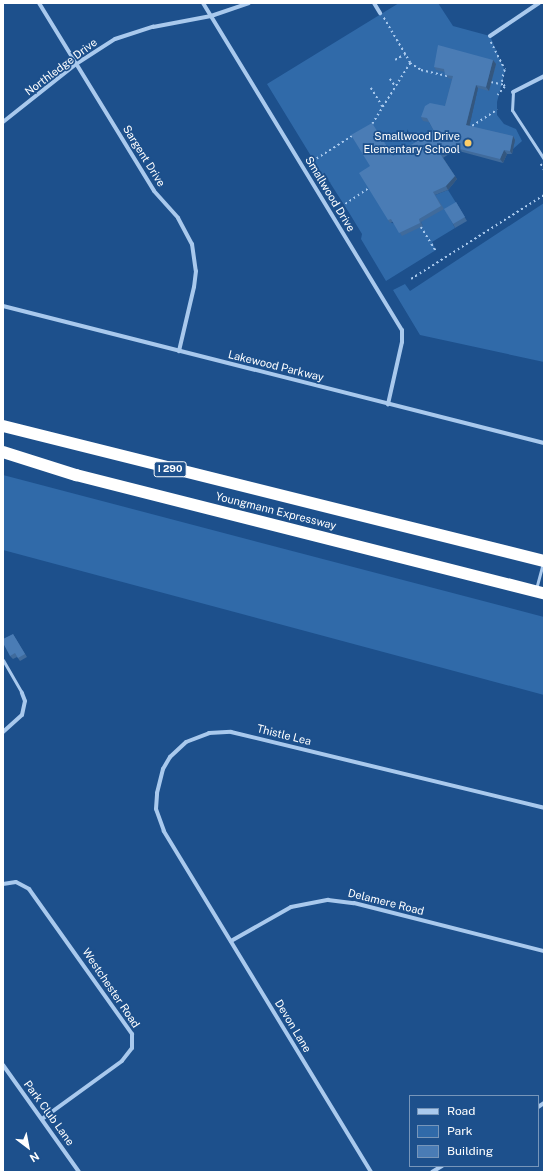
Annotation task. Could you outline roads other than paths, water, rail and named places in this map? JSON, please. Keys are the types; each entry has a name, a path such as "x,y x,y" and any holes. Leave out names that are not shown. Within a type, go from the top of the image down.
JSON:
{"highway":[{"name":"Youngmann Expressway","path":"3,426 544,561"},
{"name":"Youngmann Expressway","path":"3,452 76,475 540,592"}],"street":[{"name":"Sargent Drive","path":"39,3 154,191 178,218 192,244 196,271 194,287 179,351"},
{"name":"Smallwood Drive","path":"203,3 402,330 402,342 388,404"},
{"name":"Northledge Drive","path":"3,122 76,64 96,50 130,33 153,26 211,16 249,3"},
{"path":"374,3 380,13"},
{"path":"490,36 539,3"},
{"path":"512,92 544,76"},
{"name":"Lakewood Parkway","path":"3,306 544,443"},
{"path":"3,732 22,716 25,701 22,693"},
{"name":"Thistle Lea","path":"200,890 158,818 157,793 163,769 170,757 186,742 208,733 231,732 544,808"},
{"name":"Westchester Road","path":"3,884 16,882 28,888 132,1034 132,1048 122,1061 42,1119"},
{"name":"Devon Lane","path":"200,890 371,1172"},
{"name":"Delamere Road","path":"231,941 291,907 328,900 354,903 544,951"},
{"name":"Park Club Lane","path":"3,1065 80,1172"}],"lane":[{"path":"512,92 512,110 544,159"},
{"path":"540,592 544,561"},
{"path":"3,660 22,693"}],"place":[{"name":"Smallwood Drive Elementary School","path":"468,143"}]}
